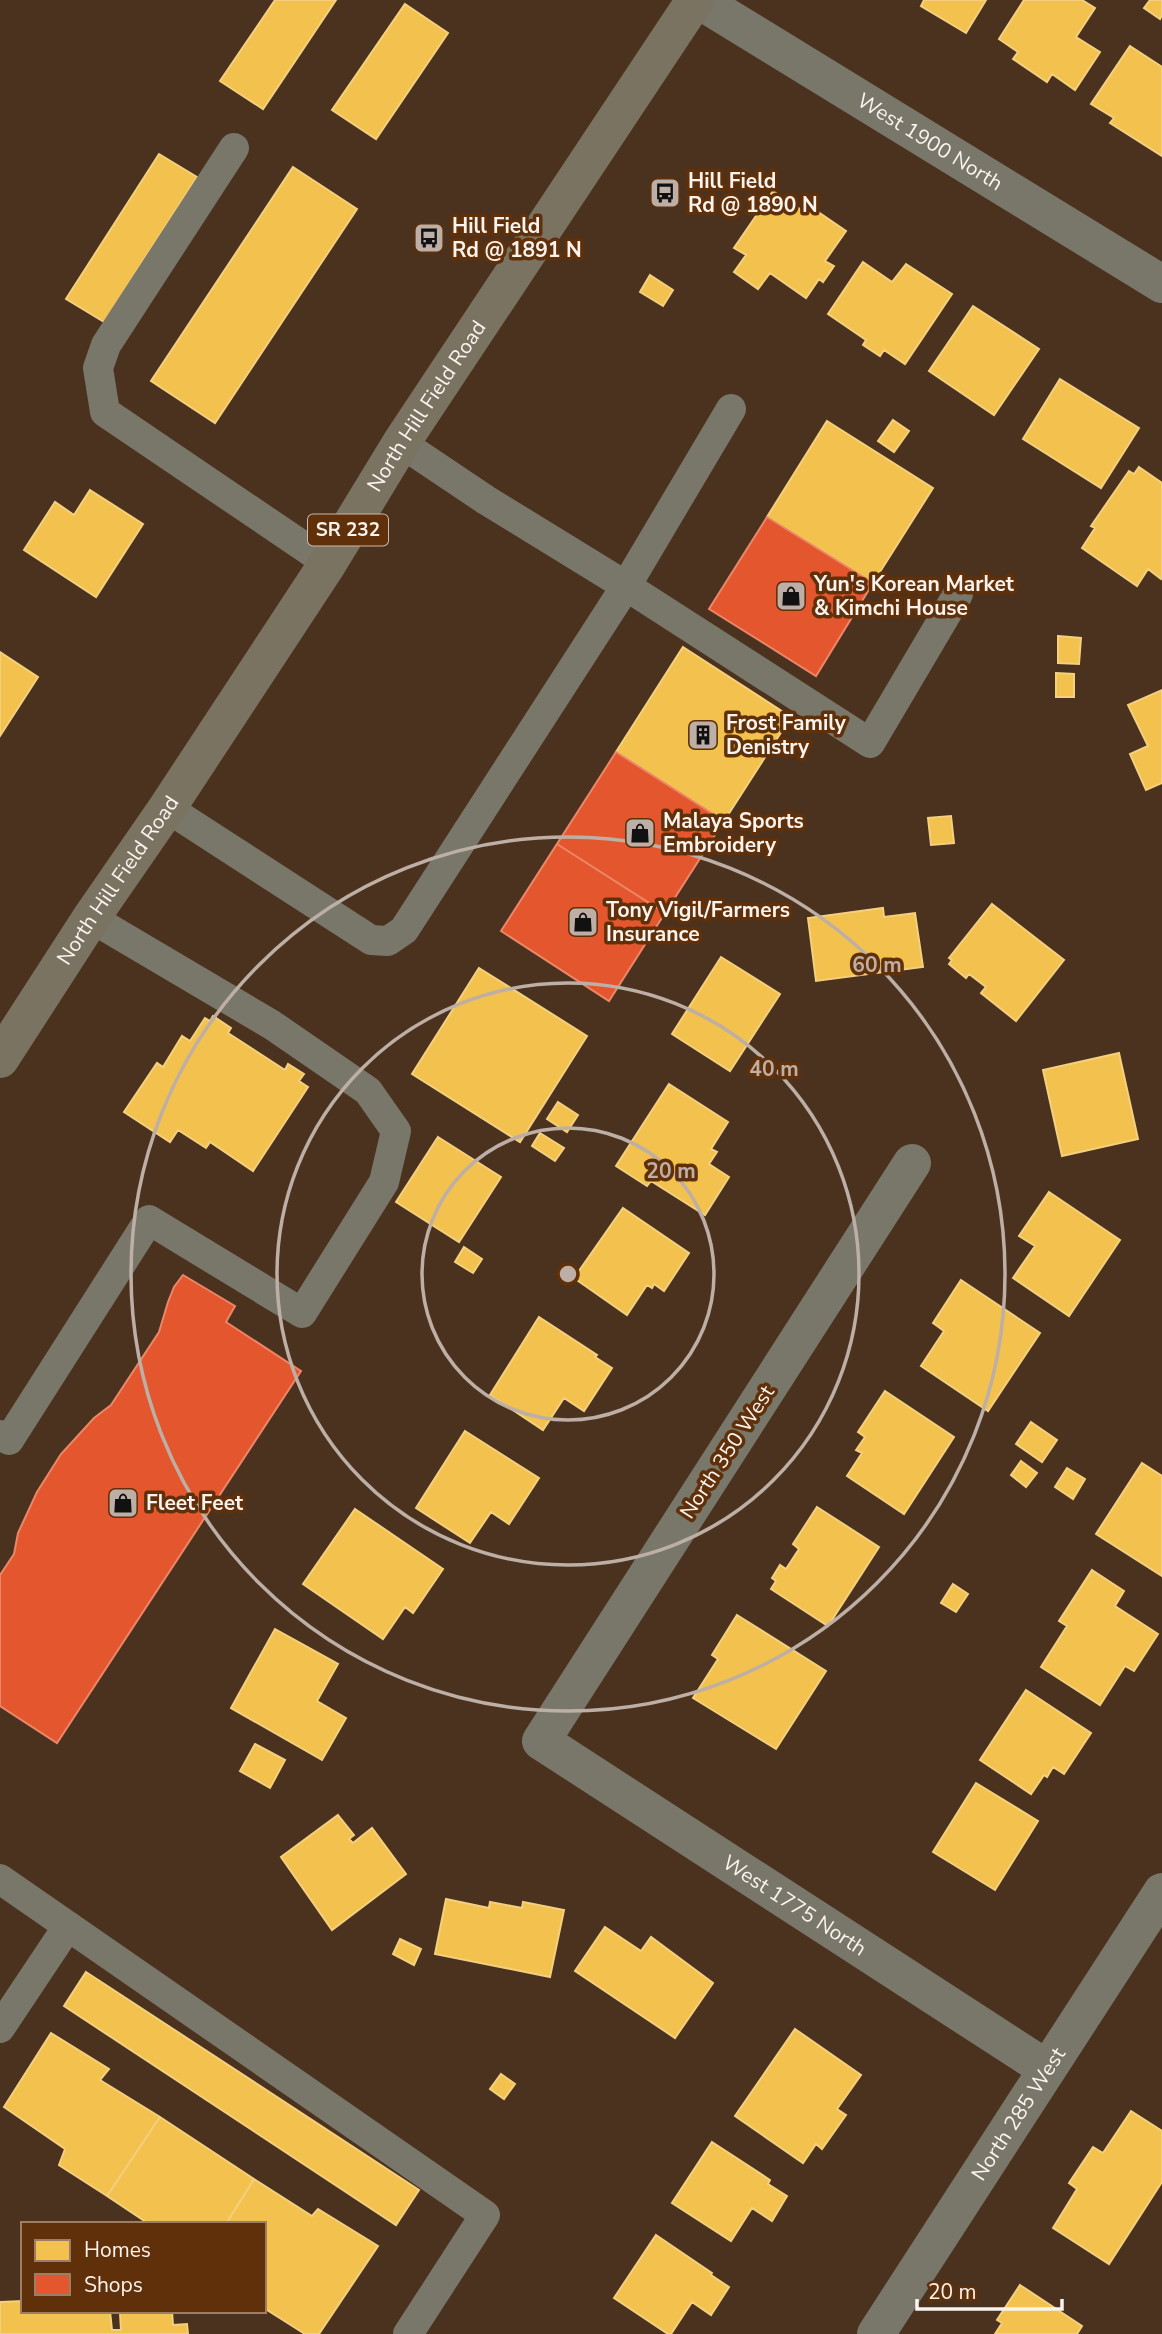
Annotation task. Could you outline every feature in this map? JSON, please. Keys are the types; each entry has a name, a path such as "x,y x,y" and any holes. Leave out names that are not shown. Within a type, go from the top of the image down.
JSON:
{"main road":[{"name":"North Hill Field Road","path":"0,1059 328,564 401,443 697,0"}],"street":[{"name":"West 1900 North","path":"697,0 1162,284"},
{"name":"North 350 West","path":"541,1741 912,1163"},
{"name":"West 1775 North","path":"541,1741 1047,2069"},
{"name":"North 285 West","path":"876,2334 1162,1892"}],"lane":[{"path":"234,148 106,345 98,368 105,412 328,564"},
{"path":"167,808 371,940 388,941 404,930 626,586 731,409"},
{"path":"401,443 486,500 626,586 870,743 958,594"},
{"path":"0,1435 9,1440 149,1220 302,1313 384,1182 396,1131 368,1091 272,1025 91,918"},
{"path":"0,1879 485,2215 408,2334"},
{"path":"0,2028 68,1926"}],"building: Homes":[{"path":"275,0 336,0 263,109 220,81"},
{"path":"924,0 986,0 966,33 921,6"},
{"path":"1024,0 1082,0 1095,8 1076,37 1100,52 1075,90 1052,74 1047,82 1013,59 1018,52 999,39"},
{"path":"1150,0 1162,0 1160,19 1144,8"},
{"path":"405,4 448,33 376,139 332,110"},
{"path":"1130,46 1162,67 1162,156 1110,123 1114,118 1091,104"},
{"path":"159,154 197,177 104,322 66,299"},
{"path":"293,167 357,209 215,423 151,381"},
{"path":"773,191 806,213 811,207 846,231 825,261 834,266 823,282 819,279 806,298 770,273 758,289 734,272 746,255 734,248"},
{"path":"863,262 892,282 906,264 952,294 905,364 884,350 880,356 863,345 866,340 828,314"},
{"path":"650,275 673,290 663,306 640,292"},
{"path":"973,306 1039,349 994,415 929,371"},
{"path":"1060,379 1139,428 1101,488 1023,439"},
{"path":"893,420 909,431 894,452 878,441"},
{"path":"827,421 933,488 873,583 767,517"},
{"path":"1139,467 1162,483 1162,577 1161,579 1148,569 1137,586 1082,548 1095,528 1091,526 1129,471 1134,474"},
{"path":"90,490 143,524 96,597 24,550 55,502 74,515"},
{"path":"1058,636 1081,638 1079,664 1058,663"},
{"name":"Frost Family Denistry","path":"683,647 791,717 724,821 616,752"},
{"path":"0,652 38,677 0,736"},
{"path":"1056,673 1074,674 1074,697 1056,697"},
{"path":"1162,690 1162,783 1146,790 1130,754 1148,746 1128,705"},
{"path":"951,816 954,843 931,845 928,818"},
{"path":"992,904 1064,960 1016,1021 981,993 986,987 969,974 966,978 949,964 952,960 949,958"},
{"path":"883,908 884,917 915,913 923,967 816,981 808,918"},
{"path":"721,957 780,994 730,1071 672,1034"},
{"path":"479,968 587,1036 520,1142 412,1074"},
{"path":"213,1016 231,1028 228,1033 285,1070 288,1064 304,1074 299,1081 308,1087 253,1171 210,1142 206,1148 178,1130 170,1142 124,1112 157,1063 163,1067 182,1036 190,1041 205,1018 210,1021"},
{"path":"1119,1053 1138,1139 1062,1156 1043,1070"},
{"path":"669,1084 728,1122 711,1149 717,1152 709,1164 729,1177 705,1215 651,1181 647,1186 616,1166"},
{"path":"558,1102 578,1115 567,1132 547,1119"},
{"path":"540,1133 564,1148 555,1161 532,1146"},
{"path":"438,1137 501,1177 459,1242 396,1202"},
{"path":"1049,1192 1120,1240 1069,1316 1013,1278 1035,1246 1019,1236"},
{"path":"623,1208 689,1253 664,1291 654,1284 652,1288 647,1285 627,1315 574,1278"},
{"path":"464,1247 482,1259 473,1273 455,1262"},
{"path":"961,1280 1040,1333 988,1411 921,1366 944,1331 933,1323"},
{"path":"539,1317 612,1368 584,1411 564,1398 543,1430 490,1395"},
{"path":"885,1391 954,1437 904,1514 847,1476 862,1453 856,1450 865,1437 858,1432"},
{"path":"1031,1422 1057,1440 1042,1462 1016,1444"},
{"path":"465,1431 539,1478 509,1524 491,1512 470,1543 416,1508"},
{"path":"1021,1461 1037,1473 1026,1487 1011,1475"},
{"path":"1142,1463 1162,1476 1162,1576 1096,1534"},
{"path":"1067,1468 1085,1479 1073,1499 1055,1487"},
{"path":"817,1507 879,1547 828,1626 771,1589 776,1581 772,1578 780,1565 786,1569 799,1549 793,1544"},
{"path":"355,1509 443,1569 413,1613 405,1607 383,1639 303,1584"},
{"path":"1092,1570 1124,1591 1115,1606 1158,1634 1134,1671 1125,1666 1100,1705 1041,1667 1067,1626 1059,1621"},
{"path":"953,1584 968,1594 956,1612 941,1603"},
{"path":"737,1615 826,1671 776,1749 693,1698 718,1659 712,1655"},
{"path":"275,1629 338,1664 317,1701 346,1718 322,1760 231,1708"},
{"path":"1026,1690 1091,1733 1064,1774 1053,1767 1031,1794 980,1760"},
{"path":"255,1744 285,1760 270,1788 240,1771"},
{"path":"976,1783 1038,1821 995,1890 933,1852"},
{"path":"338,1815 354,1835 349,1839 353,1843 372,1828 406,1874 332,1930 281,1857"},
{"path":"446,1899 489,1908 490,1902 522,1908 523,1902 564,1910 550,1977 435,1954"},
{"path":"605,1927 641,1951 651,1937 713,1983 675,2038 575,1971"},
{"path":"400,1939 421,1949 414,1965 393,1954"},
{"path":"86,1972 419,2190 396,2225 64,2006"},
{"path":"795,2029 861,2075 837,2109 846,2115 822,2149 816,2144 803,2163 735,2116"},
{"path":"51,2033 109,2069 100,2080 160,2117 107,2196 59,2165 65,2149 4,2107"},
{"path":"501,2074 515,2084 504,2099 490,2089"},
{"path":"1131,2111 1162,2131 1162,2182 1109,2264 1053,2228 1077,2189 1069,2183 1093,2147 1103,2153"},
{"path":"160,2117 254,2179 227,2222 146,2222 107,2196"},
{"path":"712,2142 770,2180 768,2184 787,2196 772,2221 752,2208 731,2241 672,2203"},
{"path":"254,2179 312,2216 318,2209 378,2246 319,2334 305,2334 266,2309 266,2222 227,2222"},
{"path":"656,2235 729,2287 711,2315 692,2302 671,2334 614,2298"},
{"path":"1020,2285 1082,2326 1077,2334 995,2334 1002,2323 997,2320"},
{"path":"21,2301 21,2313 110,2313 112,2330 121,2330 120,2313 172,2313 173,2325 187,2324 188,2334 0,2334 0,2302"}],"building: Shops":[{"name":"Yun's Korean Market & Kimchi House","path":"767,517 873,583 816,676 709,609"},
{"name":"Malaya Sports Embroidery","path":"616,752 724,821 665,913 557,844"},
{"name":"Tony Vigil/Farmers Insurance","path":"557,844 665,913 609,1001 501,931"},
{"name":"Fleet Feet","path":"183,1275 235,1306 226,1322 301,1371 57,1743 0,1706 0,1575 14,1554 18,1533 37,1492 61,1454 94,1418 111,1405 159,1332 174,1287"}],"place":[{"name":"Hill Field Rd @ 1890 N","path":"665,193"},
{"name":"Hill Field Rd @ 1891 N","path":"429,238"},
{"name":"Yun's Korean Market & Kimchi House","path":"791,596"},
{"name":"Frost Family Denistry","path":"703,735"},
{"name":"Malaya Sports Embroidery","path":"640,833"},
{"name":"Tony Vigil/Farmers Insurance","path":"583,922"},
{"name":"Fleet Feet","path":"123,1503"}]}
